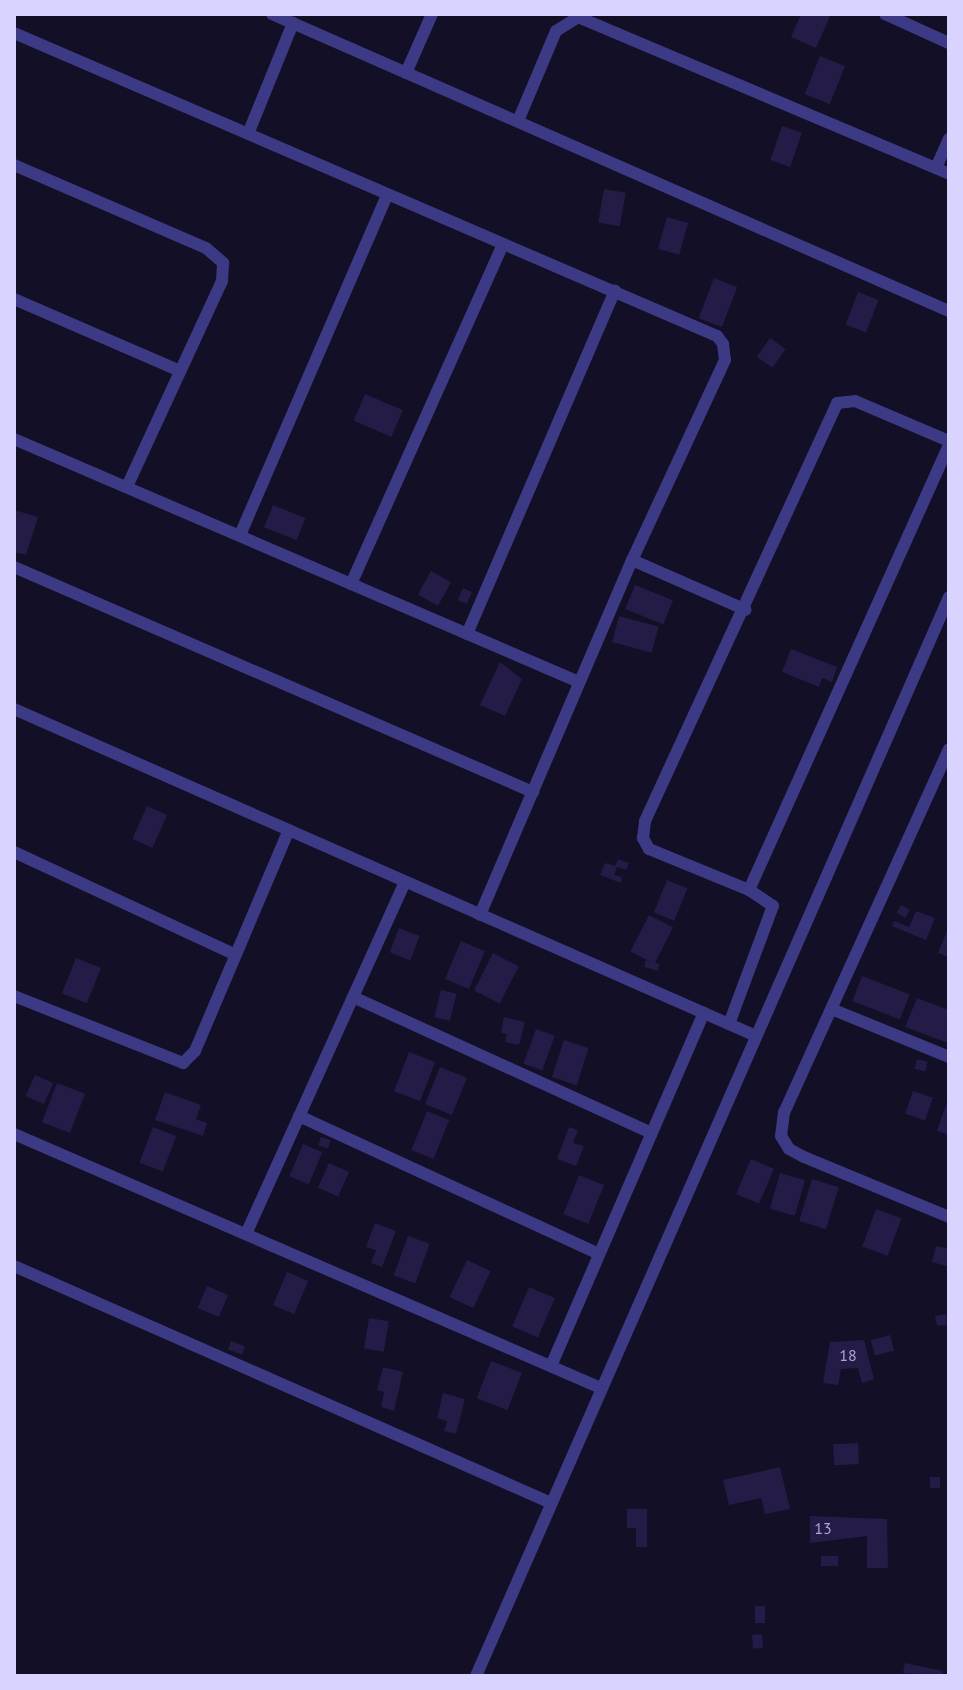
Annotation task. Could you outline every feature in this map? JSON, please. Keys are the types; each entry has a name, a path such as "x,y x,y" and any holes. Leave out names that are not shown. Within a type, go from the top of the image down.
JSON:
{"street":[{"path":"272,14 949,311"},
{"path":"406,73 432,14"},
{"path":"885,14 949,43"},
{"path":"518,121 556,31 578,17 949,174"},
{"path":"248,134 293,23"},
{"path":"14,33 717,336 725,360 632,560 480,915"},
{"path":"936,168 949,139"},
{"path":"14,165 206,248 223,263 222,281 127,487"},
{"path":"240,535 387,196"},
{"path":"351,584 503,244"},
{"path":"467,634 615,291"},
{"path":"14,299 180,371"},
{"path":"729,1024 773,912 769,901 649,849 643,838 645,821 746,610 837,403 855,401 949,443 749,890"},
{"path":"14,439 579,682"},
{"path":"632,560 746,610"},
{"path":"14,567 533,792"},
{"path":"476,1676 754,1035 949,597"},
{"path":"14,709 754,1035"},
{"path":"949,749 834,1010 784,1112 781,1136 789,1149 804,1157 949,1217"},
{"path":"14,996 183,1063 195,1051 289,830"},
{"path":"14,852 234,954"},
{"path":"246,1234 405,882"},
{"path":"353,997 651,1133"},
{"path":"834,1010 949,1057"},
{"path":"551,1366 704,1013"},
{"path":"299,1116 599,1254"},
{"path":"14,1134 601,1388"},
{"path":"14,1266 551,1503"}],"building":[{"path":"801,14 831,14 816,48 791,37"},
{"path":"820,56 845,66 830,104 805,94"},
{"path":"782,126 802,133 790,167 770,160"},
{"path":"604,189 626,193 620,226 598,222"},
{"path":"667,217 688,223 679,255 658,249"},
{"path":"714,278 737,287 722,327 699,318"},
{"path":"858,292 879,300 866,333 845,325"},
{"path":"770,338 786,349 772,368 757,357"},
{"path":"365,394 403,410 391,437 354,421"},
{"path":"273,505 305,518 296,540 264,527"},
{"path":"14,510 38,517 26,555 14,552"},
{"path":"431,571 451,582 438,606 418,595"},
{"path":"635,585 673,600 663,624 625,609"},
{"path":"463,588 472,592 467,604 458,600"},
{"path":"619,616 659,627 652,653 612,642"},
{"path":"791,649 837,667 832,682 822,678 819,687 782,672"},
{"path":"500,662 522,679 505,716 480,705"},
{"path":"147,806 167,815 152,848 132,839"},
{"path":"618,859 629,863 626,870 617,867 614,875 622,877 621,883 600,875 605,863 615,866"},
{"path":"667,880 687,888 674,921 654,912"},
{"path":"901,905 910,910 905,918 897,913"},
{"path":"916,911 935,918 926,940 892,926 894,921 909,927"},
{"path":"649,915 673,927 654,964 630,952"},
{"path":"949,926 949,957 938,953"},
{"path":"399,928 420,936 410,960 390,952"},
{"path":"461,941 485,951 469,989 445,979"},
{"path":"493,953 519,966 500,1004 474,990"},
{"path":"76,958 101,968 87,1003 62,993"},
{"path":"646,960 659,964 657,971 644,967"},
{"path":"862,976 910,994 900,1019 852,1001"},
{"path":"441,990 457,994 450,1021 434,1017"},
{"path":"917,998 949,1010 948,1043 905,1027"},
{"path":"504,1017 525,1022 519,1045 505,1042 507,1034 501,1033"},
{"path":"536,1029 555,1036 542,1071 523,1064"},
{"path":"564,1040 589,1048 577,1085 552,1077"},
{"path":"409,1052 435,1062 420,1101 394,1091"},
{"path":"917,1059 928,1062 925,1072 914,1069"},
{"path":"440,1067 467,1078 452,1115 425,1104"},
{"path":"35,1075 53,1083 44,1104 26,1096"},
{"path":"57,1083 85,1094 70,1133 42,1122"},
{"path":"913,1091 933,1098 925,1121 905,1114"},
{"path":"165,1092 201,1105 196,1119 207,1123 203,1136 155,1120"},
{"path":"949,1096 949,1135 937,1131"},
{"path":"427,1111 449,1120 434,1159 411,1150"},
{"path":"153,1127 176,1136 163,1171 139,1162"},
{"path":"569,1127 578,1130 573,1143 584,1146 576,1166 557,1159"},
{"path":"321,1137 331,1140 328,1149 318,1146"},
{"path":"303,1144 322,1152 309,1184 289,1176"},
{"path":"751,1159 774,1169 759,1204 736,1194"},
{"path":"329,1163 349,1172 338,1197 318,1188"},
{"path":"780,1173 805,1180 795,1216 770,1209"},
{"path":"579,1175 604,1185 588,1224 563,1214"},
{"path":"812,1179 839,1187 826,1229 799,1221"},
{"path":"876,1209 901,1218 888,1256 862,1247"},
{"path":"375,1223 396,1231 382,1267 371,1263 376,1250 366,1247"},
{"path":"408,1236 430,1244 415,1283 394,1275"},
{"path":"936,1246 949,1249 949,1267 932,1262"},
{"path":"467,1260 491,1271 473,1308 450,1297"},
{"path":"287,1272 308,1281 294,1314 273,1305"},
{"path":"207,1286 228,1295 219,1317 198,1308"},
{"path":"529,1287 555,1298 538,1338 512,1327"},
{"path":"946,1314 947,1325 937,1326 935,1316"},
{"path":"369,1318 389,1321 384,1352 364,1349"},
{"path":"890,1335 894,1350 875,1356 871,1340"},
{"path":"864,1340 874,1379 862,1383 858,1368 841,1369 838,1385 823,1383 830,1342"},
{"path":"231,1341 245,1346 242,1355 228,1349"},
{"path":"491,1361 522,1373 507,1410 477,1398"},
{"path":"383,1367 403,1372 394,1411 381,1407 384,1392 377,1390"},
{"path":"443,1393 465,1399 456,1434 444,1431 447,1421 437,1418"},
{"path":"858,1443 859,1464 834,1465 833,1444"},
{"path":"780,1467 790,1509 765,1514 761,1498 729,1505 723,1480"},
{"path":"930,1477 940,1477 940,1488 930,1488"},
{"path":"627,1509 647,1509 647,1547 636,1547 636,1528 627,1528"},
{"path":"810,1516 887,1519 888,1568 867,1568 867,1536 810,1543"},
{"path":"821,1556 838,1556 838,1566 821,1566"},
{"path":"755,1606 765,1606 765,1623 755,1623"},
{"path":"762,1634 763,1648 753,1649 752,1635"},
{"path":"905,1663 943,1671 942,1676 903,1673"}]}
